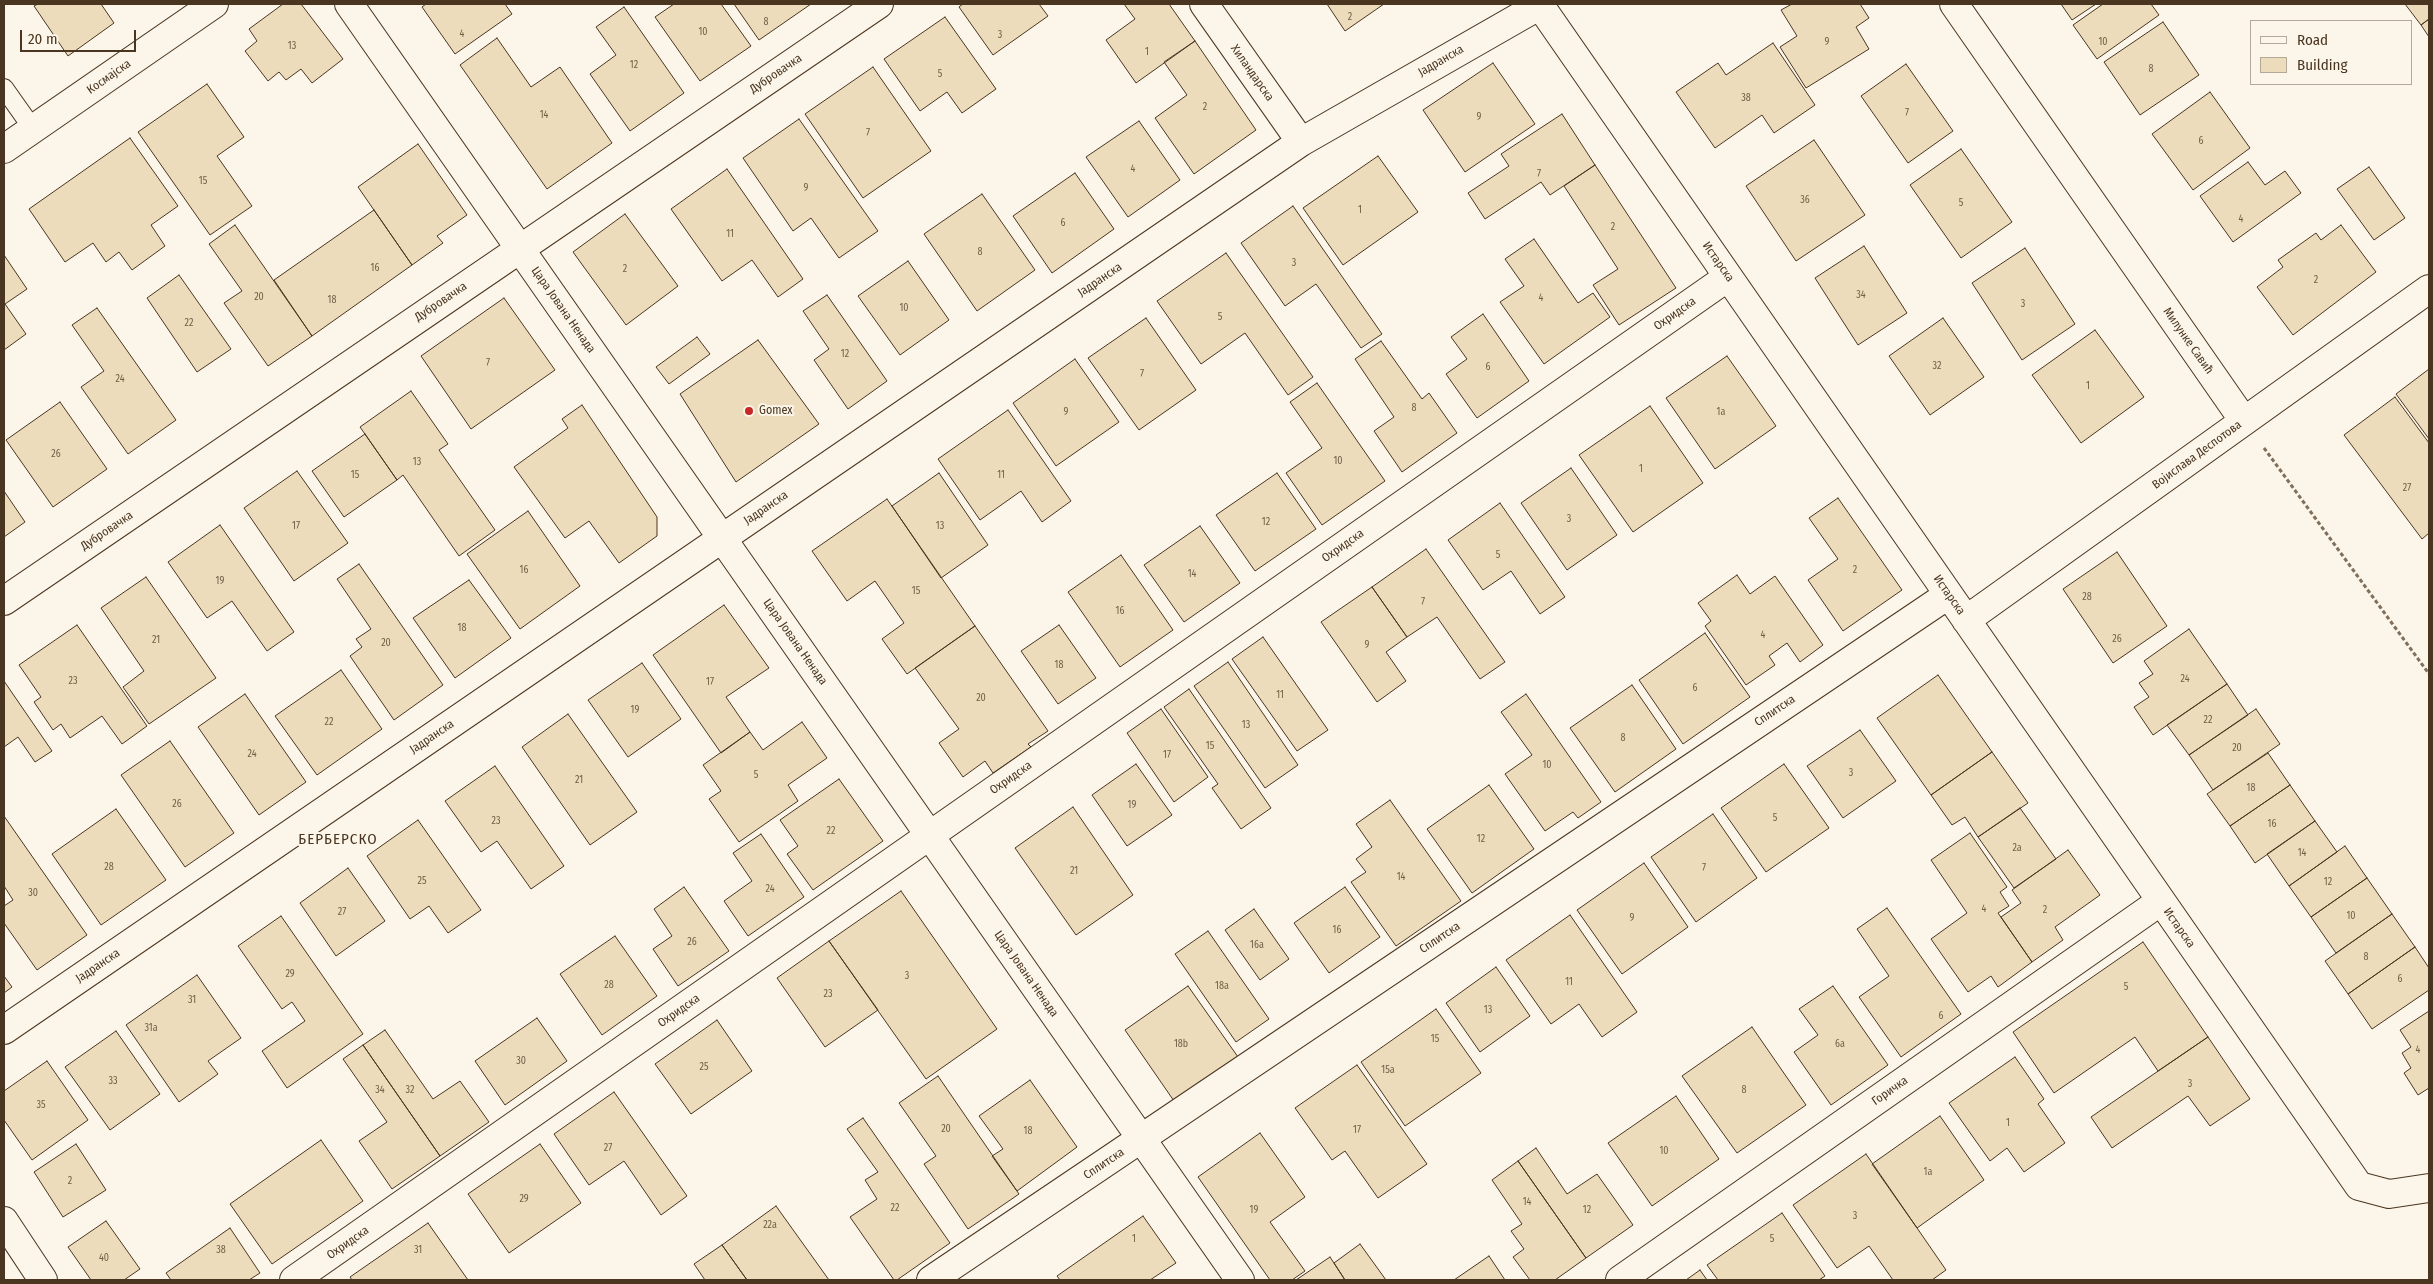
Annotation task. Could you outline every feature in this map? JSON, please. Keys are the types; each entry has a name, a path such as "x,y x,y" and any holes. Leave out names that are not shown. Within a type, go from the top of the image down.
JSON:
{"street":[{"name":"Космајска","path":"4,149 214,4"},
{"name":"Цара Јована Ненада","path":"349,4 1240,1280"},
{"name":"Дубровачка","path":"4,601 879,4"},
{"name":"Хиландарска","path":"1204,4 1301,142"},
{"name":"Јадранска","path":"4,1030 1301,142 1540,4"},
{"name":"Истарска","path":"1540,4 2359,1186 2389,1194 2429,1188"},
{"name":"Милунке Савић","path":"1954,4 2244,421"},
{"name":"Охридска","path":"294,1280 1728,276"},
{"name":"Војислава Деспотова","path":"1966,620 2429,289"},
{"name":"Сплитска","path":"931,1280 1948,595"},
{"name":"Горичка","path":"1620,1280 2161,901"},
{"path":"4,1221 43,1280"}],"lane":[{"path":"4,88 33,129"}],"path":[{"path":"2244,421 2429,674"}],"building":[{"path":"38,4 101,4 114,23 68,56 34,6"},
{"path":"283,4 301,4 343,59 312,83 301,69 286,80 279,72 268,81 245,51 257,41 249,29"},
{"path":"426,4 505,4 512,14 455,54 422,7"},
{"path":"674,4 721,4 751,46 700,81 655,17"},
{"path":"734,4 811,4 759,40"},
{"path":"963,4 1039,4 1048,16 993,55 959,7"},
{"path":"1124,4 1169,4 1195,41 1136,83 1106,40 1135,19"},
{"path":"1327,4 1384,4 1345,31"},
{"path":"1792,4 1860,4 1869,18 1856,27 1869,49 1806,88 1780,47 1797,36 1781,10"},
{"path":"2061,4 2096,4 2072,20"},
{"path":"2103,4 2151,4 2159,15 2097,59 2073,25"},
{"path":"2405,4 2429,4 2429,19 2421,25"},
{"path":"624,7 684,93 630,131 590,74 616,55 596,27"},
{"path":"945,17 996,89 962,113 947,92 920,111 884,59"},
{"path":"2429,19 2429,37 2421,25"},
{"path":"2163,22 2199,75 2140,115 2104,62"},
{"path":"497,38 531,87 560,67 612,143 547,189 460,65"},
{"path":"1195,41 1256,130 1194,174 1155,118 1187,95 1164,62"},
{"path":"1773,43 1815,105 1774,133 1762,115 1715,148 1676,92 1718,63 1726,75"},
{"path":"1493,63 1535,124 1465,172 1423,110"},
{"path":"1906,64 1953,131 1908,163 1861,96"},
{"path":"873,67 931,151 863,198 805,114"},
{"path":"207,84 244,137 217,156 252,206 210,235 138,132"},
{"path":"2210,92 2250,148 2193,190 2152,134"},
{"path":"1562,114 1595,165 1550,195 1541,182 1485,219 1468,193 1509,166 1501,154"},
{"path":"799,119 878,231 839,258 811,218 793,231 743,158"},
{"path":"1139,121 1180,180 1128,217 1086,157"},
{"path":"130,138 178,206 151,225 165,246 132,270 119,252 106,262 93,243 65,262 29,209"},
{"path":"1814,140 1865,215 1796,261 1746,186"},
{"path":"418,144 467,215 437,236 443,243 412,265 358,187"},
{"path":"1961,149 2012,222 1961,258 1910,185"},
{"path":"1378,156 1418,212 1343,265 1303,208"},
{"path":"2248,162 2265,185 2285,171 2301,193 2233,242 2200,196"},
{"path":"1595,165 1676,288 1619,325 1593,285 1618,269 1564,186"},
{"path":"2369,167 2405,218 2374,240 2337,189"},
{"path":"727,169 803,279 778,297 752,260 722,281 671,209"},
{"path":"1075,173 1114,229 1052,273 1013,216"},
{"path":"982,194 1035,270 977,311 924,234"},
{"path":"1293,206 1382,334 1361,348 1316,284 1285,306 1241,243"},
{"path":"374,210 412,265 312,336 274,280"},
{"path":"625,214 678,286 626,325 573,252"},
{"path":"235,225 312,336 268,366 224,303 242,291 209,244"},
{"path":"2341,225 2376,272 2293,335 2257,287 2283,267 2278,260 2316,233 2321,240"},
{"path":"1534,239 1578,303 1593,293 1610,317 1544,364 1500,302 1524,286 1505,259"},
{"path":"1864,246 1907,313 1858,345 1815,278"},
{"path":"2025,248 2075,324 2022,360 1972,283"},
{"path":"1226,253 1313,377 1288,395 1245,333 1201,364 1157,301"},
{"path":"4,255 27,289 5,304 26,334 4,350"},
{"path":"908,261 949,320 900,355 858,296"},
{"path":"179,275 231,349 197,372 147,298"},
{"path":"827,295 887,381 848,409 814,360 829,349 803,311"},
{"path":"504,298 555,370 471,429 421,356"},
{"path":"97,308 176,420 128,454 81,387 104,371 72,325"},
{"path":"1483,314 1529,381 1477,418 1446,374 1467,359 1451,337"},
{"path":"1146,318 1196,390 1139,430 1088,358"},
{"path":"1943,318 1984,377 1930,415 1889,356"},
{"path":"2095,330 2144,397 2081,443 2032,375"},
{"path":"697,337 710,354 669,384 656,367"},
{"path":"758,340 819,424 736,482 680,394"},
{"path":"1381,341 1422,399 1429,393 1457,433 1402,472 1374,431 1394,417 1355,359"},
{"path":"1727,356 1776,426 1715,469 1666,398"},
{"path":"1075,359 1119,422 1056,466 1013,403"},
{"path":"2429,369 2429,439 2396,394"},
{"path":"1317,383 1385,481 1322,525 1286,473 1322,448 1290,402"},
{"path":"411,391 448,444 439,450 495,530 459,556 403,475 397,480 360,427"},
{"path":"2395,397 2429,443 2429,533 2422,539 2344,435"},
{"path":"60,402 107,469 53,507 6,440"},
{"path":"582,405 657,517 657,536 619,563 589,521 565,538 514,467 568,428 562,419"},
{"path":"1650,406 1703,483 1633,532 1579,455"},
{"path":"1008,410 1071,501 1042,522 1021,491 980,520 938,459"},
{"path":"365,434 397,480 344,517 312,471"},
{"path":"1571,468 1617,535 1567,570 1521,503"},
{"path":"297,471 348,543 294,581 244,508"},
{"path":"939,473 988,545 941,578 892,506"},
{"path":"1277,473 1316,529 1255,571 1216,515"},
{"path":"4,491 25,522 4,537"},
{"path":"1838,498 1902,590 1843,631 1808,580 1838,559 1809,518"},
{"path":"887,499 975,626 907,674 882,639 904,623 875,581 847,601 812,551"},
{"path":"1500,503 1565,597 1540,614 1511,571 1483,590 1448,540"},
{"path":"528,511 580,586 520,629 467,554"},
{"path":"220,525 294,632 267,651 232,601 207,618 168,562"},
{"path":"1200,526 1240,583 1184,622 1144,565"},
{"path":"1426,549 1505,662 1480,679 1437,617 1407,637 1372,587"},
{"path":"2117,552 2167,626 2113,663 2063,589"},
{"path":"1121,555 1173,630 1120,667 1068,592"},
{"path":"359,564 443,685 394,720 350,656 362,647 356,639 371,629 337,579"},
{"path":"1737,575 1750,594 1775,576 1823,645 1800,662 1787,643 1769,656 1775,665 1746,685 1705,626 1711,621 1698,603"},
{"path":"146,577 216,678 149,724 123,687 144,671 101,608"},
{"path":"469,580 511,638 455,678 413,618"},
{"path":"1372,587 1407,637 1386,652 1406,681 1377,702 1321,622"},
{"path":"724,605 769,668 726,697 750,732 721,753 653,655"},
{"path":"77,625 147,726 122,744 102,716 70,738 61,724 53,730 34,702 41,697 19,665"},
{"path":"1059,625 1096,678 1058,704 1021,651"},
{"path":"975,626 1048,731 1028,744 1031,747 993,773 985,761 963,777 939,743 959,729 915,668"},
{"path":"2189,629 2227,684 2153,735 2134,707 2149,697 2139,683 2153,674 2144,661"},
{"path":"1705,633 1750,697 1683,744 1639,680"},
{"path":"1263,637 1328,730 1297,751 1232,659"},
{"path":"1228,662 1298,765 1265,788 1194,686"},
{"path":"642,663 681,719 628,757 588,700"},
{"path":"341,670 382,729 317,775 275,716"},
{"path":"1938,675 1992,752 1931,795 1877,718"},
{"path":"4,681 52,751 35,762 18,737 4,747"},
{"path":"2227,684 2248,715 2189,755 2167,725"},
{"path":"1632,685 1676,749 1615,792 1570,728"},
{"path":"1189,689 1271,808 1241,829 1212,788 1218,784 1164,707"},
{"path":"245,694 306,782 259,815 198,727"},
{"path":"1526,694 1601,802 1578,818 1573,812 1545,831 1505,774 1532,755 1501,712"},
{"path":"1161,709 1208,777 1174,802 1127,733"},
{"path":"2256,709 2280,744 2213,790 2189,755"},
{"path":"568,714 637,812 590,845 522,747"},
{"path":"802,722 827,758 788,785 798,801 739,842 709,799 721,791 703,765 750,732 763,750"},
{"path":"1860,730 1896,781 1843,818 1807,766"},
{"path":"170,741 234,833 185,867 121,775"},
{"path":"1992,752 2028,803 1978,837 1965,817 1952,825 1931,795"},
{"path":"2268,753 2290,785 2230,826 2207,794"},
{"path":"1136,764 1172,815 1127,846 1092,795"},
{"path":"1784,764 1829,828 1766,872 1721,808"},
{"path":"495,766 564,866 531,889 497,841 481,852 445,801"},
{"path":"839,779 883,841 813,890 787,854 798,846 780,820"},
{"path":"1489,785 1534,849 1472,893 1427,829"},
{"path":"2290,785 2315,821 2255,863 2230,826"},
{"path":"1390,800 1461,901 1396,946 1351,882 1366,872 1356,859 1372,847 1356,824"},
{"path":"1073,807 1133,895 1076,935 1015,848"},
{"path":"2020,808 2056,859 2014,888 1978,837"},
{"path":"116,809 166,880 101,925 52,854"},
{"path":"1713,814 1757,878 1696,922 1651,857"},
{"path":"4,816 87,935 37,970 4,923 4,906 13,900 4,886"},
{"path":"418,820 481,910 448,933 429,906 410,919 367,856"},
{"path":"2315,821 2337,852 2289,886 2267,854"},
{"path":"1970,833 2007,887 2000,892 2009,906 1998,913 2032,962 1998,987 1991,976 1968,992 1931,939 1967,913 1931,860"},
{"path":"761,834 804,897 748,936 724,901 752,881 733,853"},
{"path":"2345,846 2367,878 2311,917 2289,886"},
{"path":"2068,850 2100,895 2055,927 2063,940 2032,962 2001,917 2021,903 2012,890"},
{"path":"1644,863 1688,927 1622,974 1577,910"},
{"path":"348,868 385,921 336,956 300,903"},
{"path":"2367,878 2392,914 2336,953 2311,917"},
{"path":"684,887 729,951 678,986 653,949 672,936 654,909"},
{"path":"1345,887 1380,937 1329,973 1294,923"},
{"path":"901,891 997,1029 926,1079 829,941"},
{"path":"1887,908 1961,1014 1901,1057 1859,997 1889,976 1857,929"},
{"path":"1254,909 1289,959 1260,980 1225,930"},
{"path":"2392,914 2415,947 2348,994 2325,961"},
{"path":"1570,915 1637,1012 1602,1037 1579,1004 1551,1024 1506,960"},
{"path":"281,916 363,1034 287,1088 262,1051 305,1021 292,1002 282,1009 238,946"},
{"path":"1208,931 1269,1019 1236,1042 1175,954"},
{"path":"615,936 657,996 602,1035 560,974"},
{"path":"829,941 878,1010 825,1047 777,978"},
{"path":"2143,942 2208,1037 2158,1071 2135,1037 2054,1093 2013,1032"},
{"path":"2415,947 2429,968 2429,990 2372,1029 2348,994"},
{"path":"1496,967 1530,1016 1480,1052 1446,1003"},
{"path":"197,975 241,1038 208,1061 218,1074 179,1102 126,1025"},
{"path":"4,976 12,987 4,993"},
{"path":"1188,986 1238,1057 1174,1101 1125,1030"},
{"path":"1833,986 1888,1065 1831,1105 1794,1052 1818,1035 1799,1009"},
{"path":"1436,1009 1481,1073 1405,1126 1361,1062"},
{"path":"2429,1011 2429,1088 2418,1095 2404,1073 2411,1068 2402,1053 2411,1047 2400,1030"},
{"path":"537,1018 567,1061 505,1105 475,1061"},
{"path":"717,1020 752,1071 691,1114 655,1064"},
{"path":"1752,1027 1806,1105 1737,1153 1682,1076"},
{"path":"385,1030 433,1099 460,1081 489,1122 440,1156 363,1045"},
{"path":"116,1031 160,1094 110,1130 65,1067"},
{"path":"2208,1037 2250,1099 2210,1126 2188,1096 2112,1148 2091,1117"},
{"path":"363,1045 440,1156 392,1189 359,1141 387,1122 343,1059"},
{"path":"2015,1057 2044,1099 2038,1104 2065,1143 2024,1172 2007,1148 1990,1161 1949,1103"},
{"path":"47,1061 88,1120 32,1160 4,1120 4,1091"},
{"path":"1357,1065 1427,1164 1378,1198 1345,1151 1332,1160 1295,1108"},
{"path":"938,1076 1019,1194 968,1229 924,1164 936,1156 899,1103"},
{"path":"1030,1080 1077,1147 1017,1191 992,1156 1003,1149 979,1116"},
{"path":"614,1092 687,1196 661,1215 624,1161 589,1185 554,1134"},
{"path":"1676,1096 1719,1159 1652,1206 1608,1143"},
{"path":"1940,1116 1984,1180 1917,1228 1872,1164"},
{"path":"863,1118 950,1243 897,1280 894,1280 850,1217 877,1199 865,1180 878,1172 847,1129"},
{"path":"1260,1133 1305,1197 1270,1222 1305,1271 1292,1280 1270,1280 1198,1177"},
{"path":"321,1140 363,1201 272,1264 230,1204"},
{"path":"76,1144 106,1190 63,1217 34,1172"},
{"path":"540,1144 581,1203 509,1253 468,1194"},
{"path":"1536,1148 1567,1194 1597,1174 1633,1225 1586,1258 1518,1161"},
{"path":"1866,1154 1946,1270 1932,1280 1893,1280 1869,1246 1837,1268 1793,1205"},
{"path":"1518,1161 1586,1258 1555,1280 1530,1280 1513,1257 1524,1249 1511,1231 1522,1224 1492,1180"},
{"path":"776,1206 829,1280 747,1280 722,1245"},
{"path":"1782,1213 1825,1276 1819,1280 1718,1280 1707,1265"},
{"path":"1143,1216 1176,1263 1150,1280 1060,1280 1057,1276"},
{"path":"106,1221 140,1269 124,1280 91,1280 68,1247"},
{"path":"428,1223 468,1280 352,1280 350,1277"},
{"path":"230,1228 260,1273 249,1280 171,1280 166,1273"},
{"path":"1360,1244 1386,1280 1345,1280 1334,1263"},
{"path":"722,1245 747,1280 705,1280 694,1264"},
{"path":"1489,1256 1505,1280 1454,1280"},
{"path":"1330,1257 1345,1280 1296,1280"},
{"path":"1700,1270 1707,1280 1686,1280"}],"place":[{"name":"Gomex","path":"749,411"}],"district":[{"name":"БЕРБЕРСКО","path":"338,840"}]}
